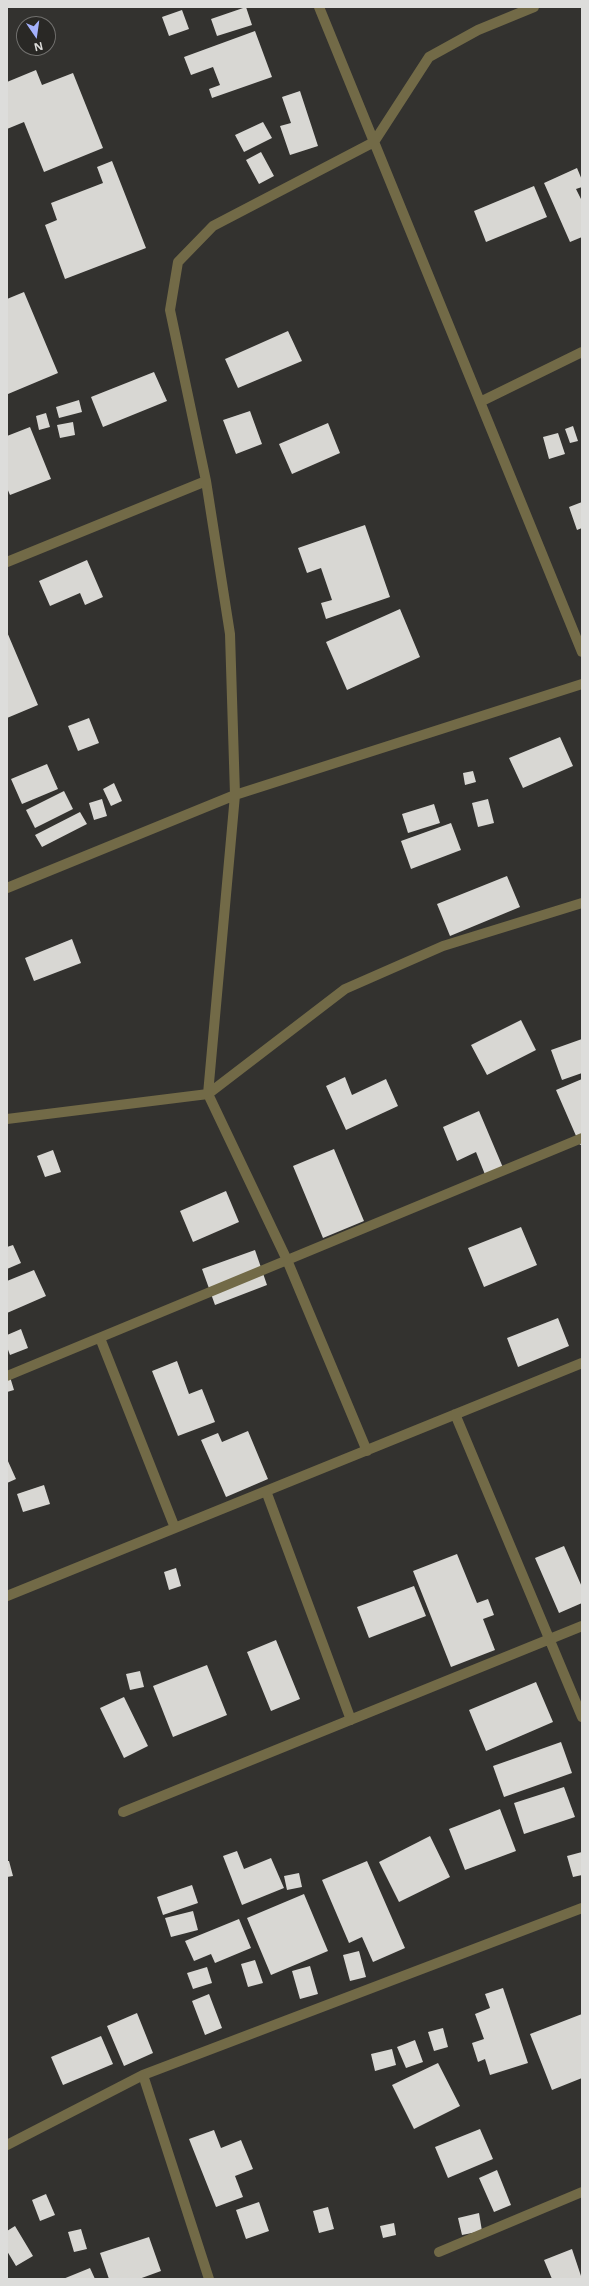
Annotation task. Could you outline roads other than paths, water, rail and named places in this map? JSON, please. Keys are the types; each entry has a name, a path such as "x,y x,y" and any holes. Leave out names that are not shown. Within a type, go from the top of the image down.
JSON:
{"street":[{"path":"319,7 582,652"},
{"path":"367,1450 287,1260 208,1094 234,795 230,634 206,481 170,310 178,262 213,226 374,142 429,58 484,28 534,7"},
{"path":"480,402 582,352"},
{"path":"7,562 206,481"},
{"path":"7,888 234,795 582,684"},
{"path":"7,1119 208,1094 344,989 442,946 582,904"},
{"path":"7,1376 582,1138"},
{"path":"100,1338 175,1528"},
{"path":"7,1596 582,1363"},
{"path":"455,1414 582,1717"},
{"path":"266,1491 351,1720"},
{"path":"123,1812 582,1626"},
{"path":"7,2145 143,2075 582,1908"},
{"path":"143,2075 209,2279"},
{"path":"439,2252 582,2192"}]}
